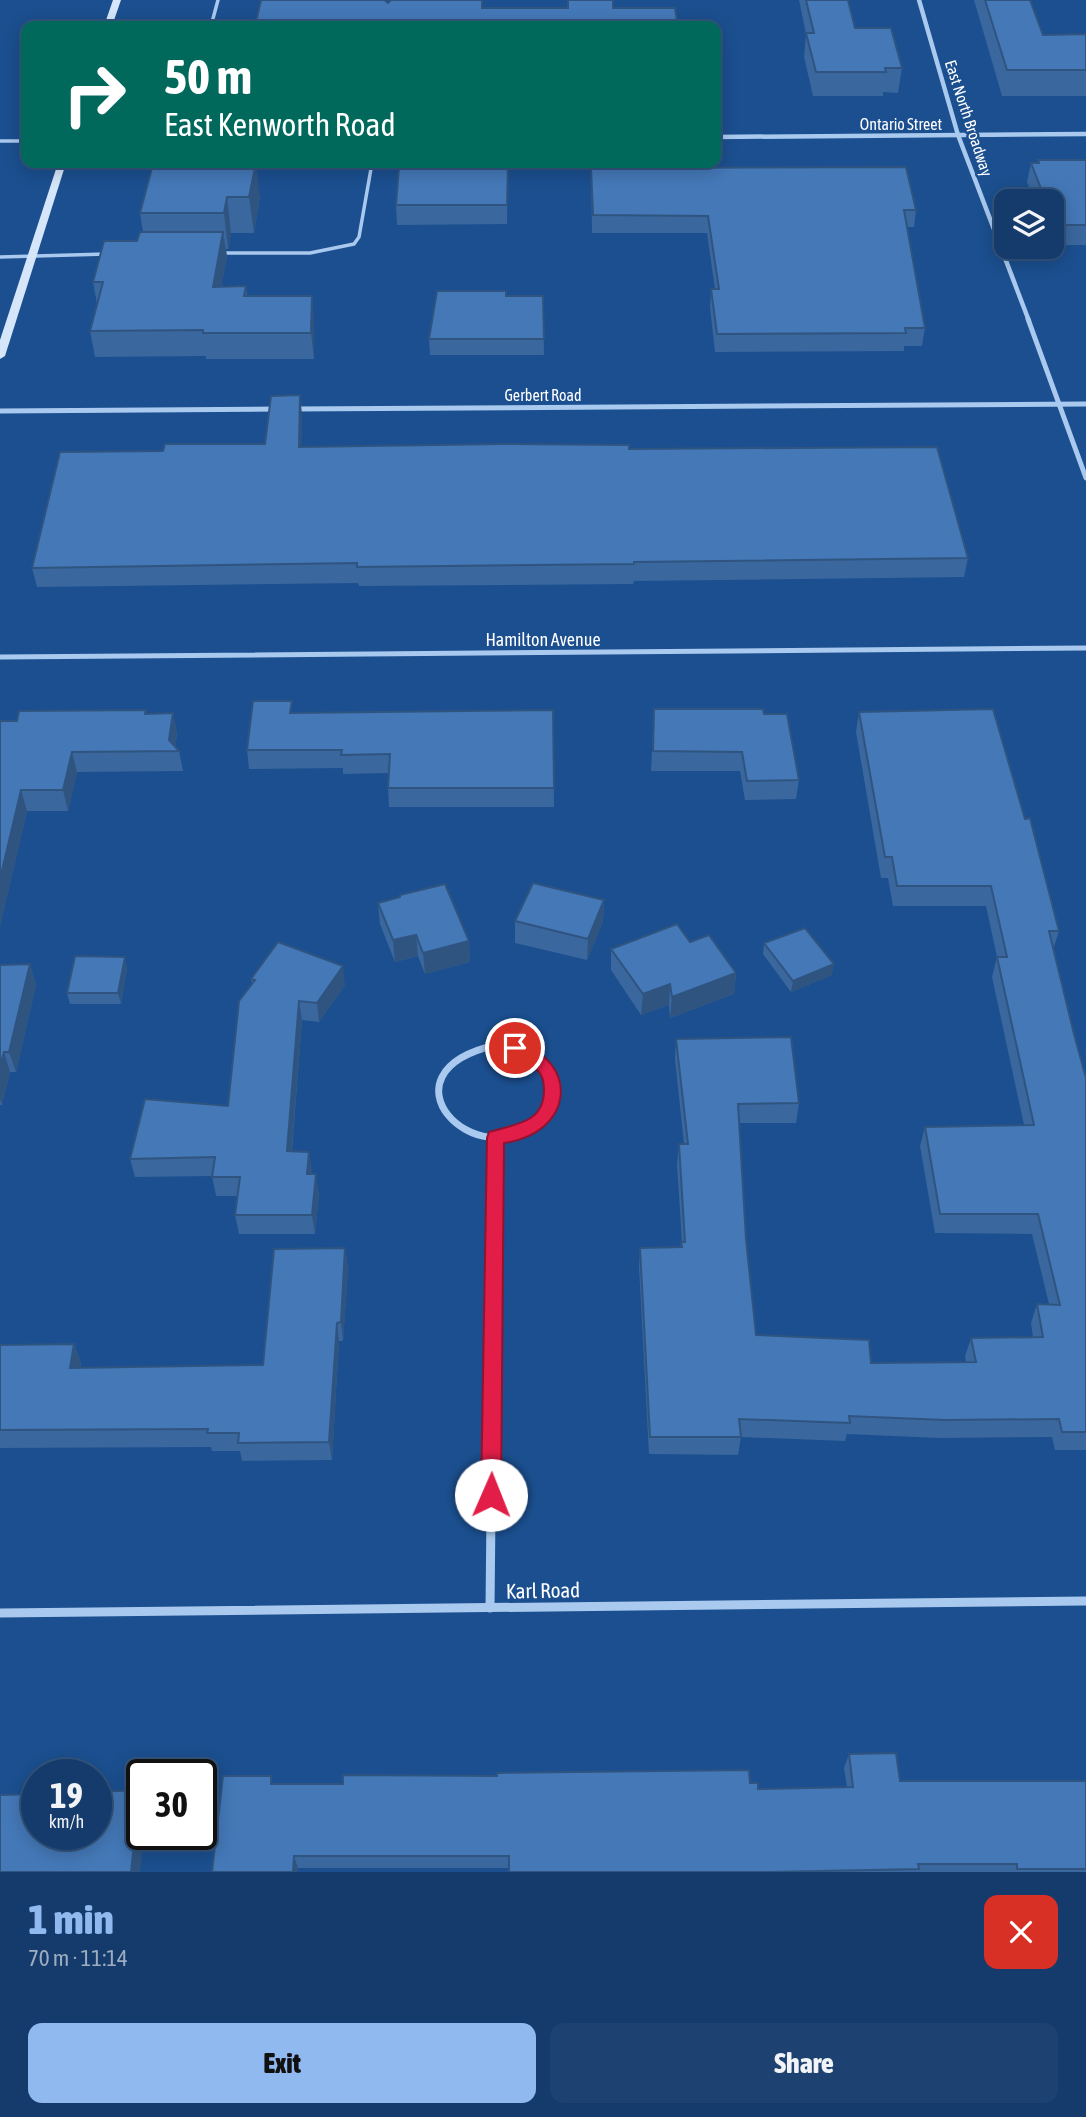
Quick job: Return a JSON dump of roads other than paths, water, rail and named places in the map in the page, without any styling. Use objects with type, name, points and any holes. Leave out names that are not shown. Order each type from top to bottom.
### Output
[{"type":"main road","points":[[110,21],[117,0]]},
{"type":"main road","points":[[0,356],[60,168]]},
{"type":"street","name":"East North Broadway","points":[[919,0],[958,135],[1061,404],[1086,478]]},
{"type":"street","name":"Ontario Street","points":[[721,137],[1086,134]]},
{"type":"street","name":"Gerbert Road","points":[[0,411],[1086,404]]},
{"type":"street","name":"Hamilton Avenue","points":[[0,657],[1086,648]]},
{"type":"street","points":[[496,1045],[515,1048],[532,1055],[546,1067],[553,1082],[553,1090],[547,1113],[533,1126],[516,1135],[495,1138],[475,1135],[458,1127],[445,1114],[439,1099],[439,1083],[447,1068],[459,1056],[476,1048],[496,1045]]},
{"type":"street","points":[[490,1608],[495,1138]]},
{"type":"street","name":"Karl Road","points":[[0,1613],[1086,1601]]},
{"type":"lane","points":[[212,21],[218,0]]},
{"type":"lane","points":[[0,141],[21,141]]},
{"type":"lane","points":[[216,253],[310,254],[354,244],[359,237],[371,168]]},
{"type":"lane","points":[[0,257],[120,254]]}]
